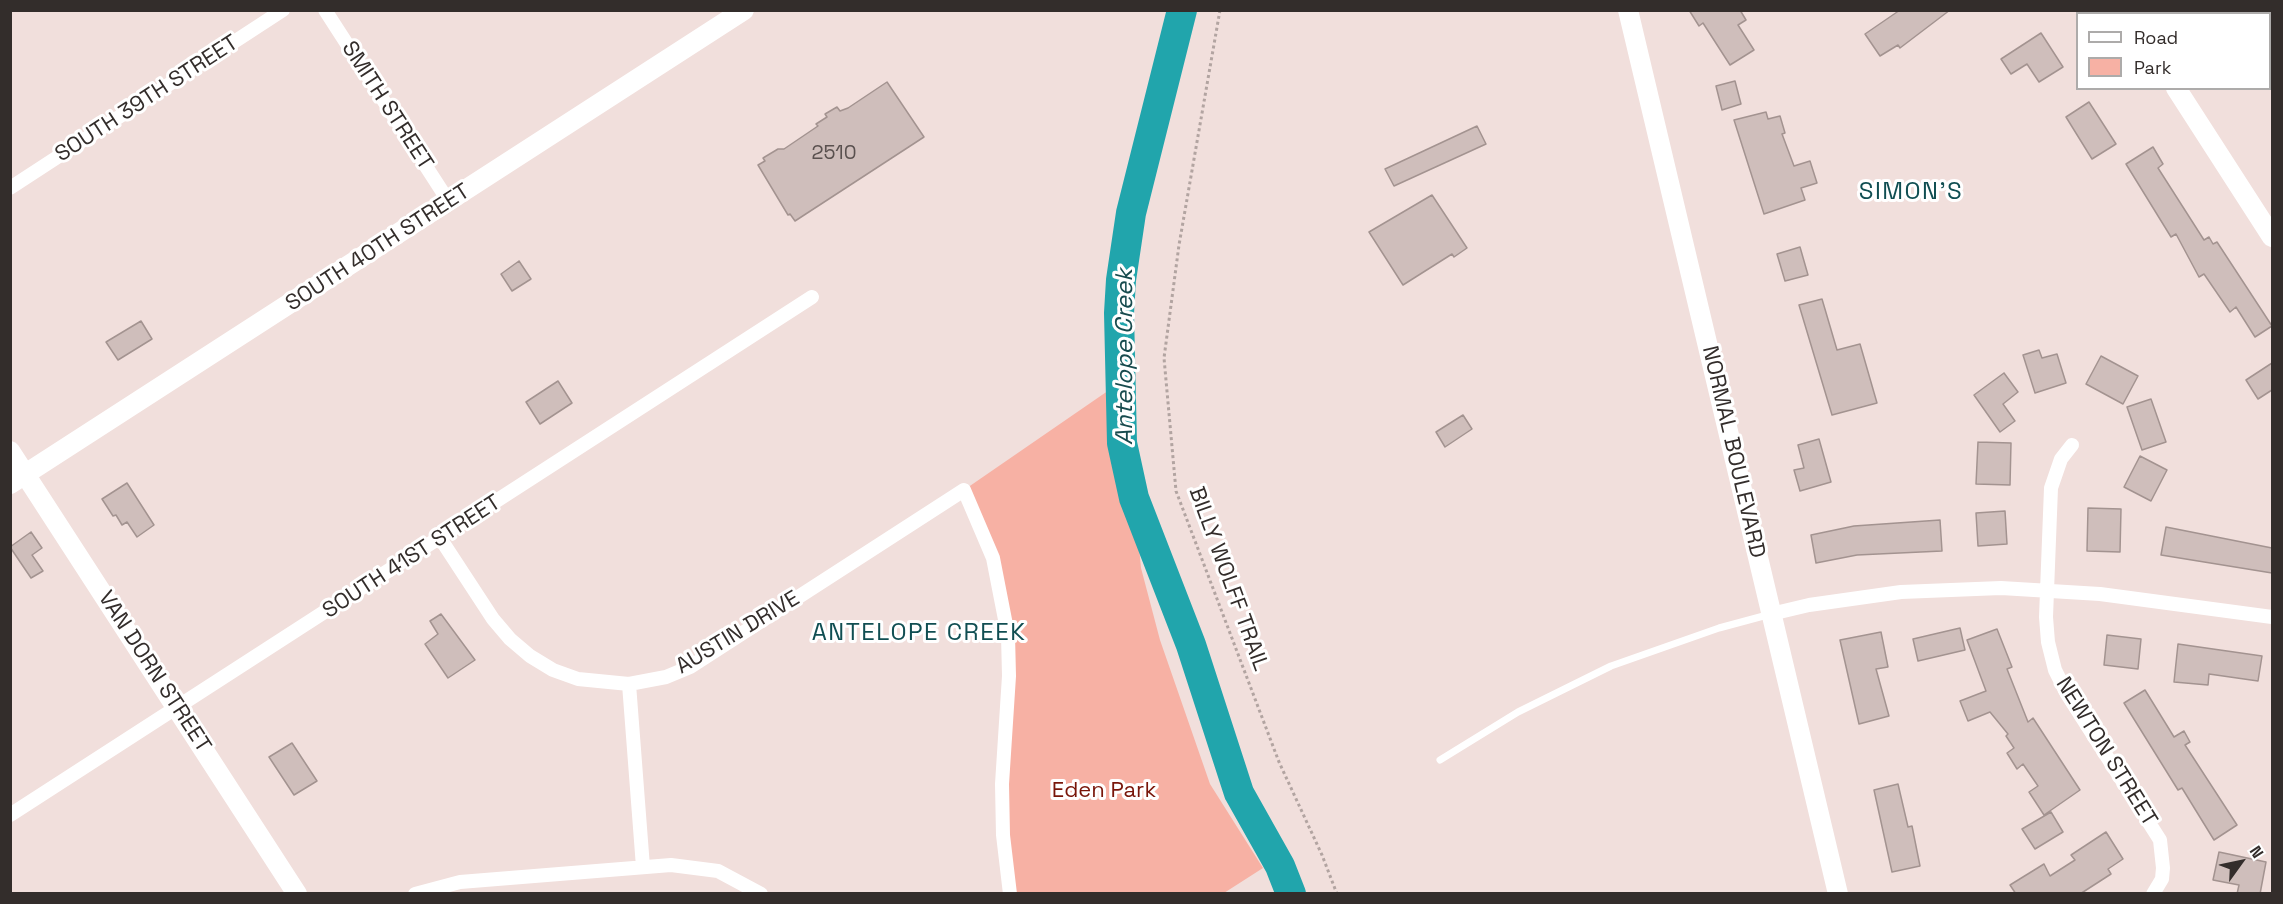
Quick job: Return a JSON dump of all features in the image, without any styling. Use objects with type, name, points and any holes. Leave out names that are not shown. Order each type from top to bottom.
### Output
[{"type":"main road","name":"SOUTH 40TH STREET","points":[[18,480],[744,10]]},
{"type":"main road","name":"NORMAL BOULEVARD","points":[[1628,10],[1838,894]]},
{"type":"main road","points":[[2177,90],[2270,228]]},
{"type":"main road","name":"VAN DORN STREET","points":[[10,451],[18,480],[177,708],[297,894]]},
{"type":"street","name":"SOUTH 39TH STREET","points":[[10,188],[283,10]]},
{"type":"street","name":"SMITH STREET","points":[[325,10],[449,202]]},
{"type":"street","name":"SOUTH 41ST STREET","points":[[10,815],[812,297]]},
{"type":"street","name":"NEWTON STREET","points":[[2072,445],[2061,459],[2051,484],[2047,630],[2055,670],[2090,731],[2156,832],[2164,856],[2162,879],[2153,894]]},
{"type":"street","name":"AUSTIN DRIVE","points":[[440,538],[493,619],[510,639],[530,656],[553,670],[578,679],[629,684],[666,677],[690,667],[964,490],[993,558],[1008,635],[1009,676],[1002,784],[1003,835],[1011,894]]},
{"type":"street","points":[[1771,614],[1811,605],[1901,592],[1965,589],[2047,590],[2272,617]]},
{"type":"street","points":[[629,684],[643,867]]},
{"type":"street","points":[[415,894],[460,882],[643,867],[692,866],[718,871],[761,894]]},
{"type":"lane","points":[[1440,760],[1518,712],[1611,666],[1719,628],[1771,614]]},
{"type":"path","name":"BILLY WOLFF TRAIL","points":[[1220,10],[1179,245],[1164,358],[1176,491],[1279,762],[1322,855],[1337,894]]},
{"type":"green space","name":"Eden Park","points":[[1131,375],[1131,463],[1141,568],[1160,640],[1210,784],[1263,868],[1224,893],[1010,893],[1008,882],[1009,676],[1002,594],[964,490]]},
{"type":"building","points":[[1689,10],[1740,10],[1746,20],[1738,25],[1754,50],[1730,65],[1703,23],[1699,26]]},
{"type":"building","points":[[1900,10],[1950,10],[1900,48],[1898,45],[1880,56],[1865,34]]},
{"type":"building","points":[[2041,33],[2063,67],[2039,82],[2027,64],[2011,74],[2001,59]]},
{"type":"building","points":[[1735,81],[1741,104],[1722,110],[1716,86]]},
{"type":"building","points":[[887,82],[924,137],[795,221],[790,214],[788,215],[758,165],[765,161],[763,158],[778,149],[784,149],[818,126],[816,124],[827,117],[825,114],[837,107],[840,111],[848,108]]},
{"type":"building","points":[[2089,102],[2116,144],[2092,159],[2066,117]]},
{"type":"building","points":[[1766,112],[1768,119],[1780,116],[1785,133],[1782,134],[1794,166],[1810,161],[1817,183],[1801,188],[1805,200],[1764,214],[1734,120]]},
{"type":"building","points":[[1477,126],[1486,144],[1394,186],[1385,169]]},
{"type":"building","points":[[2153,147],[2163,164],[2158,168],[2204,240],[2209,237],[2213,244],[2217,242],[2272,326],[2255,337],[2236,307],[2230,312],[2204,274],[2199,277],[2176,234],[2171,237],[2126,164]]},
{"type":"building","points":[[1432,195],[1467,248],[1454,257],[1452,254],[1403,285],[1369,232]]},
{"type":"building","points":[[1800,247],[1808,275],[1785,281],[1777,254]]},
{"type":"building","points":[[519,261],[531,279],[512,291],[501,274]]},
{"type":"building","points":[[1822,299],[1837,350],[1860,344],[1877,403],[1832,415],[1799,305]]},
{"type":"building","points":[[141,321],[152,339],[118,360],[106,342]]},
{"type":"building","points":[[2039,350],[2042,358],[2057,354],[2066,383],[2035,393],[2023,355]]},
{"type":"building","points":[[2101,356],[2138,376],[2123,404],[2086,384]]},
{"type":"building","points":[[2272,363],[2272,390],[2258,399],[2246,380]]},
{"type":"building","points":[[2004,373],[2018,392],[2003,404],[2015,421],[2000,432],[1974,395]]},
{"type":"building","points":[[558,381],[572,403],[540,424],[526,402]]},
{"type":"building","points":[[2151,399],[2166,442],[2142,450],[2127,407]]},
{"type":"building","points":[[1463,415],[1472,429],[1445,447],[1436,432]]},
{"type":"building","points":[[1819,439],[1831,482],[1800,491],[1794,470],[1804,468],[1798,445]]},
{"type":"building","points":[[1978,442],[2011,443],[2010,485],[1976,484]]},
{"type":"building","points":[[2140,456],[2167,470],[2151,501],[2124,487]]},
{"type":"building","points":[[127,483],[154,525],[137,537],[127,522],[122,525],[116,515],[113,516],[102,499]]},
{"type":"building","points":[[2088,508],[2121,509],[2120,552],[2087,551]]},
{"type":"building","points":[[2005,511],[2007,544],[1978,546],[1976,513]]},
{"type":"building","points":[[1940,520],[1942,551],[1857,555],[1816,563],[1811,535],[1854,526]]},
{"type":"building","points":[[2166,527],[2272,548],[2272,573],[2161,555]]},
{"type":"building","points":[[31,532],[42,548],[32,555],[43,571],[31,578],[10,547]]},
{"type":"building","points":[[441,614],[475,660],[448,678],[425,644],[438,634],[430,621]]},
{"type":"building","points":[[1960,628],[1965,650],[1918,661],[1913,639]]},
{"type":"building","points":[[1997,629],[2012,667],[2007,669],[2028,722],[2033,718],[2080,790],[2044,815],[2029,792],[2038,786],[2023,764],[2017,769],[2007,753],[2014,748],[2006,736],[2008,734],[1990,712],[1968,721],[1960,701],[1986,691],[1967,640]]},
{"type":"building","points":[[1881,632],[1888,667],[1876,669],[1889,716],[1859,724],[1840,640]]},
{"type":"building","points":[[2107,635],[2141,639],[2138,669],[2104,665]]},
{"type":"building","points":[[2178,644],[2262,656],[2258,681],[2209,674],[2208,685],[2174,682]]},
{"type":"building","points":[[2145,690],[2174,737],[2184,731],[2190,742],[2185,745],[2237,825],[2214,840],[2182,788],[2178,790],[2124,703]]},
{"type":"building","points":[[292,743],[317,781],[294,795],[269,757]]},
{"type":"building","points":[[1898,784],[1908,827],[1912,826],[1920,866],[1892,872],[1874,790]]},
{"type":"building","points":[[2051,812],[2063,832],[2035,849],[2022,829]]},
{"type":"building","points":[[2106,832],[2123,859],[2108,869],[2111,874],[2080,894],[2016,894],[2010,885],[2044,864],[2050,876],[2075,860],[2071,855]]},
{"type":"building","points":[[2219,852],[2266,862],[2260,894],[2237,894],[2239,885],[2213,880]]},
{"type":"waterway","name":"Antelope Creek","points":[[1182,10],[1131,213],[1121,280],[1119,313],[1122,443],[1134,498],[1191,645],[1239,793],[1280,866],[1291,894]]},
{"type":"district","name":"SIMON'S","points":[[1911,192]]},
{"type":"district","name":"ANTELOPE CREEK","points":[[919,633]]}]
